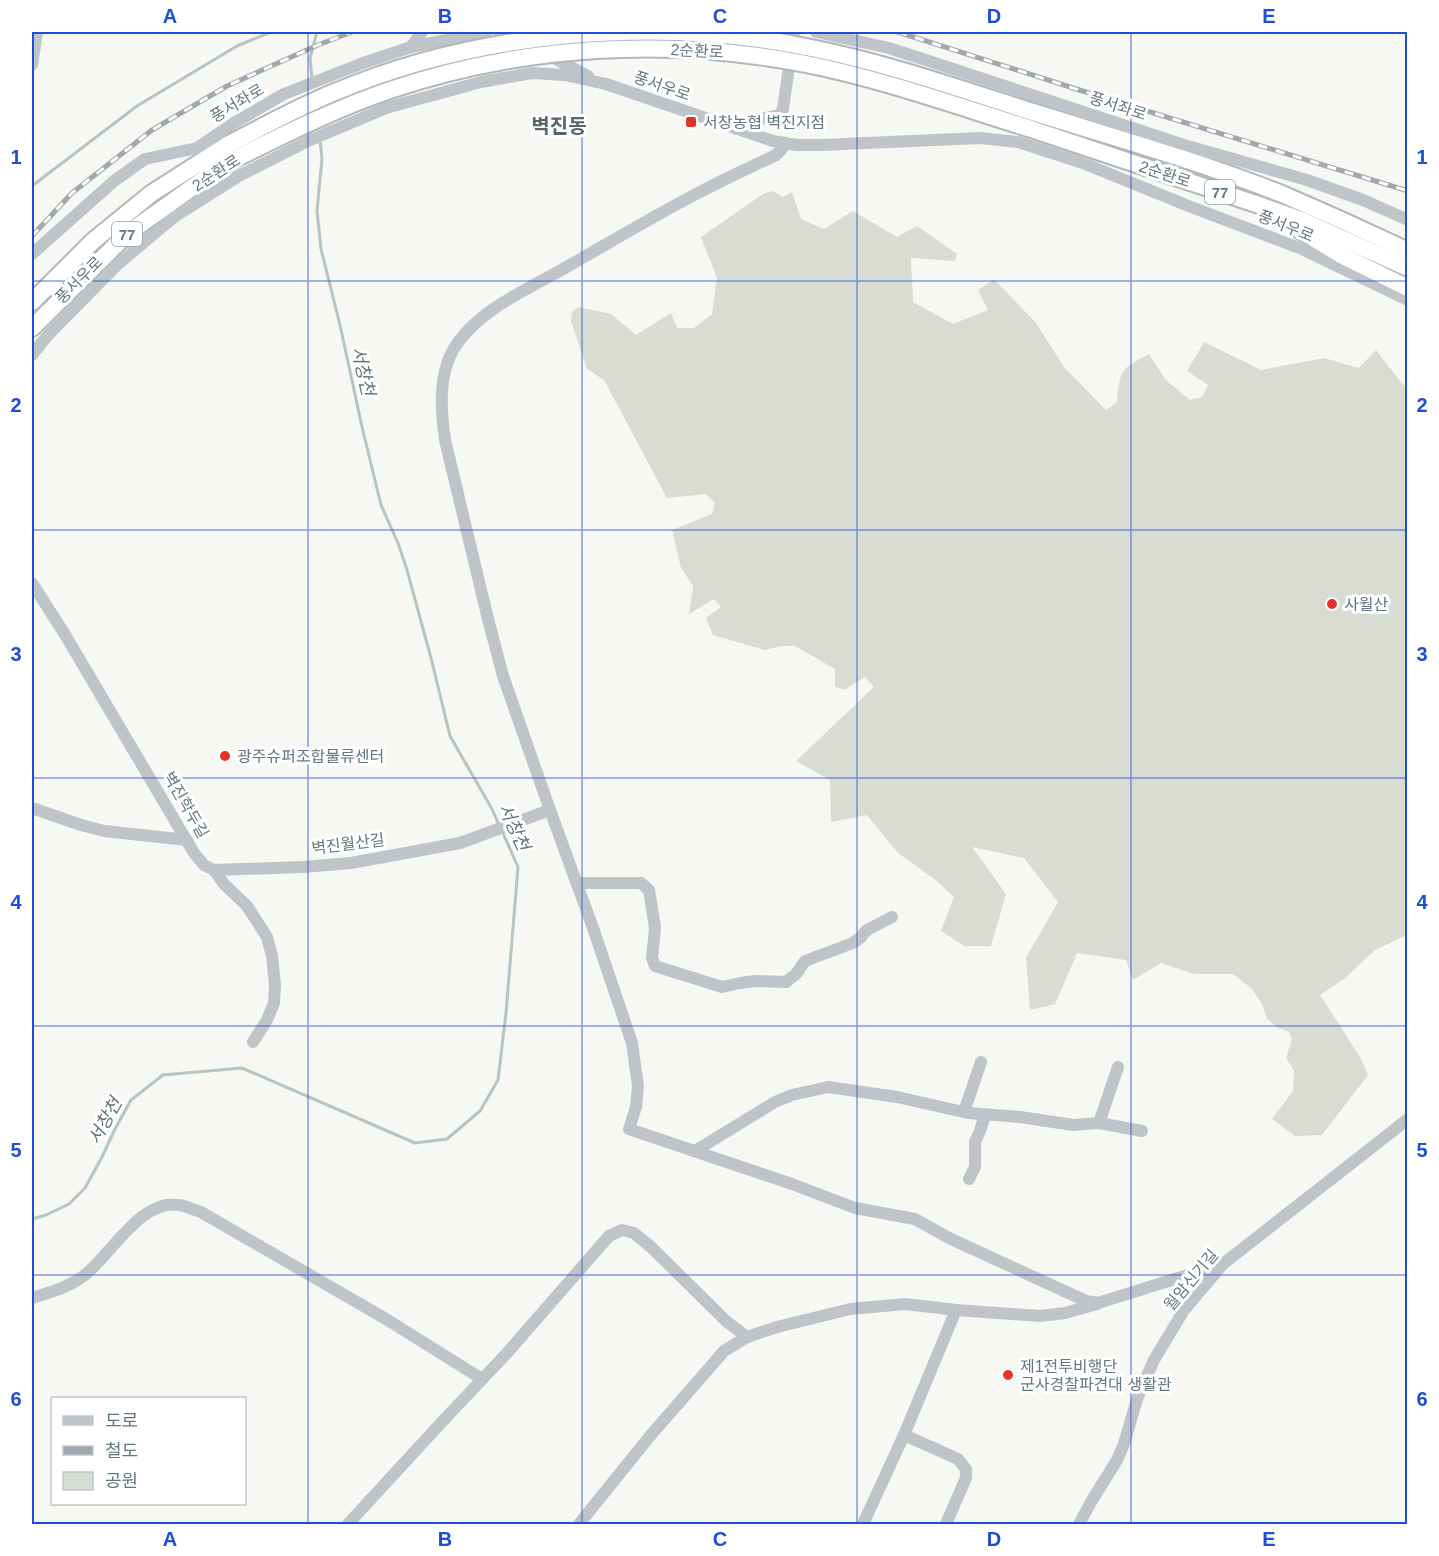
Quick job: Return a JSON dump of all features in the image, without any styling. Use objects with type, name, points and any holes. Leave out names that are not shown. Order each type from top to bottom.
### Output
[{"type":"highway","name":"2순환로","points":[[32,328],[127,234],[207,177],[233,151],[283,116],[336,92],[427,61],[526,40],[604,33],[688,33],[758,39],[810,47],[894,68],[1205,167],[1280,194],[1407,250]]},
{"type":"highway","name":"2순환로","points":[[32,302],[93,242],[152,193],[233,151],[388,90],[427,78],[524,58],[568,52],[642,48],[730,53],[805,64],[888,84],[1259,205],[1310,224],[1407,268]]},
{"type":"highway","points":[[1259,205],[1341,255],[1407,288]]},
{"type":"street","points":[[32,65],[37,32]]},
{"type":"street","points":[[411,47],[422,32]]},
{"type":"street","name":"풍서좌로","points":[[32,254],[114,181],[145,159],[197,148],[284,94],[363,63],[411,47],[487,32]]},
{"type":"street","points":[[499,32],[606,84]]},
{"type":"street","points":[[736,129],[748,122],[779,115],[783,109],[794,32]]},
{"type":"street","name":"풍서좌로","points":[[816,32],[889,48],[1184,145],[1307,180],[1363,200],[1407,220]]},
{"type":"street","points":[[422,98],[442,87],[448,67],[447,50],[430,43]]},
{"type":"street","points":[[505,78],[523,69],[528,63],[530,54],[528,46]]},
{"type":"street","name":"풍서우로","points":[[32,355],[48,335],[117,266],[174,217],[239,176],[308,141],[386,108],[482,82],[532,73],[564,75],[606,84],[772,141],[797,145],[981,138],[1018,142],[1083,163],[1302,249],[1407,300]]},
{"type":"street","points":[[785,143],[776,155],[702,191],[510,298],[471,328],[453,351],[441,399],[445,440],[495,649],[515,712],[632,1043],[638,1086],[636,1107],[629,1129],[792,1184],[855,1208],[915,1219],[949,1238],[1086,1301],[1098,1303]]},
{"type":"street","name":"벽진학두길","points":[[32,583],[187,840],[204,865],[214,870],[224,884],[247,906],[267,937],[272,956],[274,1003],[267,1020],[253,1042]]},
{"type":"street","points":[[32,808],[104,831],[187,840]]},
{"type":"street","name":"벽진월산길","points":[[214,870],[351,863],[460,843],[550,810]]},
{"type":"street","points":[[577,883],[641,883],[649,890],[655,928],[652,958],[655,966],[722,987],[755,981],[786,982],[796,974],[805,961],[853,943],[867,930],[892,917]]},
{"type":"street","points":[[964,1112],[981,1062]]},
{"type":"street","points":[[1099,1123],[1118,1067]]},
{"type":"street","points":[[695,1151],[775,1102],[792,1095],[828,1087],[897,1097],[985,1115],[1020,1117],[1073,1125],[1099,1123],[1142,1131]]},
{"type":"street","points":[[969,1179],[975,1167],[975,1142],[985,1115]]},
{"type":"street","name":"월암신기길","points":[[1079,1524],[1117,1460],[1137,1400],[1154,1360],[1184,1310],[1223,1264],[1407,1119]]},
{"type":"street","points":[[32,1298],[61,1290],[86,1274],[145,1213],[162,1205],[178,1204],[201,1212],[386,1319],[482,1379]]},
{"type":"street","points":[[348,1524],[507,1353],[609,1236],[622,1230],[634,1233],[726,1321],[747,1337]]},
{"type":"street","points":[[579,1524],[650,1436],[724,1351],[747,1337],[850,1309],[905,1304],[1040,1316],[1065,1313],[1223,1264]]},
{"type":"street","points":[[863,1524],[904,1436],[956,1310]]},
{"type":"street","points":[[904,1436],[957,1459],[966,1469],[966,1478],[946,1524]]},
{"type":"green space","points":[[772,191],[783,197],[792,192],[801,219],[824,229],[853,211],[897,237],[917,226],[957,254],[955,261],[911,258],[913,302],[953,324],[988,310],[978,290],[994,279],[1036,323],[1064,367],[1106,410],[1117,402],[1121,376],[1127,367],[1149,354],[1165,379],[1190,400],[1202,397],[1208,385],[1187,371],[1204,342],[1261,370],[1324,358],[1359,368],[1376,350],[1407,388],[1407,935],[1375,950],[1344,979],[1320,995],[1360,1057],[1368,1075],[1322,1135],[1295,1136],[1272,1119],[1293,1091],[1294,1070],[1286,1058],[1292,1039],[1289,1032],[1278,1028],[1267,1019],[1262,1004],[1251,988],[1233,974],[1194,974],[1161,963],[1133,980],[1126,960],[1077,953],[1055,1004],[1030,1010],[1026,958],[1058,902],[1024,858],[972,847],[1006,894],[991,946],[964,946],[941,931],[954,897],[937,881],[898,853],[867,815],[831,822],[830,780],[796,761],[874,687],[865,677],[844,690],[835,686],[835,669],[795,646],[781,646],[765,650],[713,635],[706,618],[721,607],[714,599],[689,614],[693,586],[681,568],[672,530],[712,514],[715,503],[706,494],[667,498],[604,380],[587,369],[571,321],[572,312],[579,307],[611,314],[636,335],[671,313],[677,328],[694,328],[712,314],[717,278],[701,237],[763,194]]},
{"type":"waterway","points":[[32,186],[137,106],[237,46],[271,32]]},
{"type":"waterway","name":"서창천","points":[[312,79],[310,58],[317,32]]},
{"type":"waterway","name":"서창천","points":[[320,140],[322,159],[317,211],[321,249],[381,505],[407,570],[450,736],[499,825]]},
{"type":"waterway","name":"서창천","points":[[32,1219],[69,1204],[85,1188],[131,1100],[163,1075],[242,1068],[415,1143],[447,1139],[480,1111],[498,1080],[518,867],[502,831]]},
{"type":"railway","points":[[32,236],[72,193],[152,130],[227,86],[352,32]]},
{"type":"railway","points":[[898,32],[1408,191]]},
{"type":"place","name":"서창농협 벽진지점","points":[[691,122]]},
{"type":"place","name":"사월산","points":[[1332,604]]},
{"type":"place","name":"광주슈퍼조합물류센터","points":[[225,756]]},
{"type":"place","name":"제1전투비행단 군사경찰파견대 생활관","points":[[1008,1375]]},
{"type":"district","name":"벽진동","points":[[559,126]]}]
